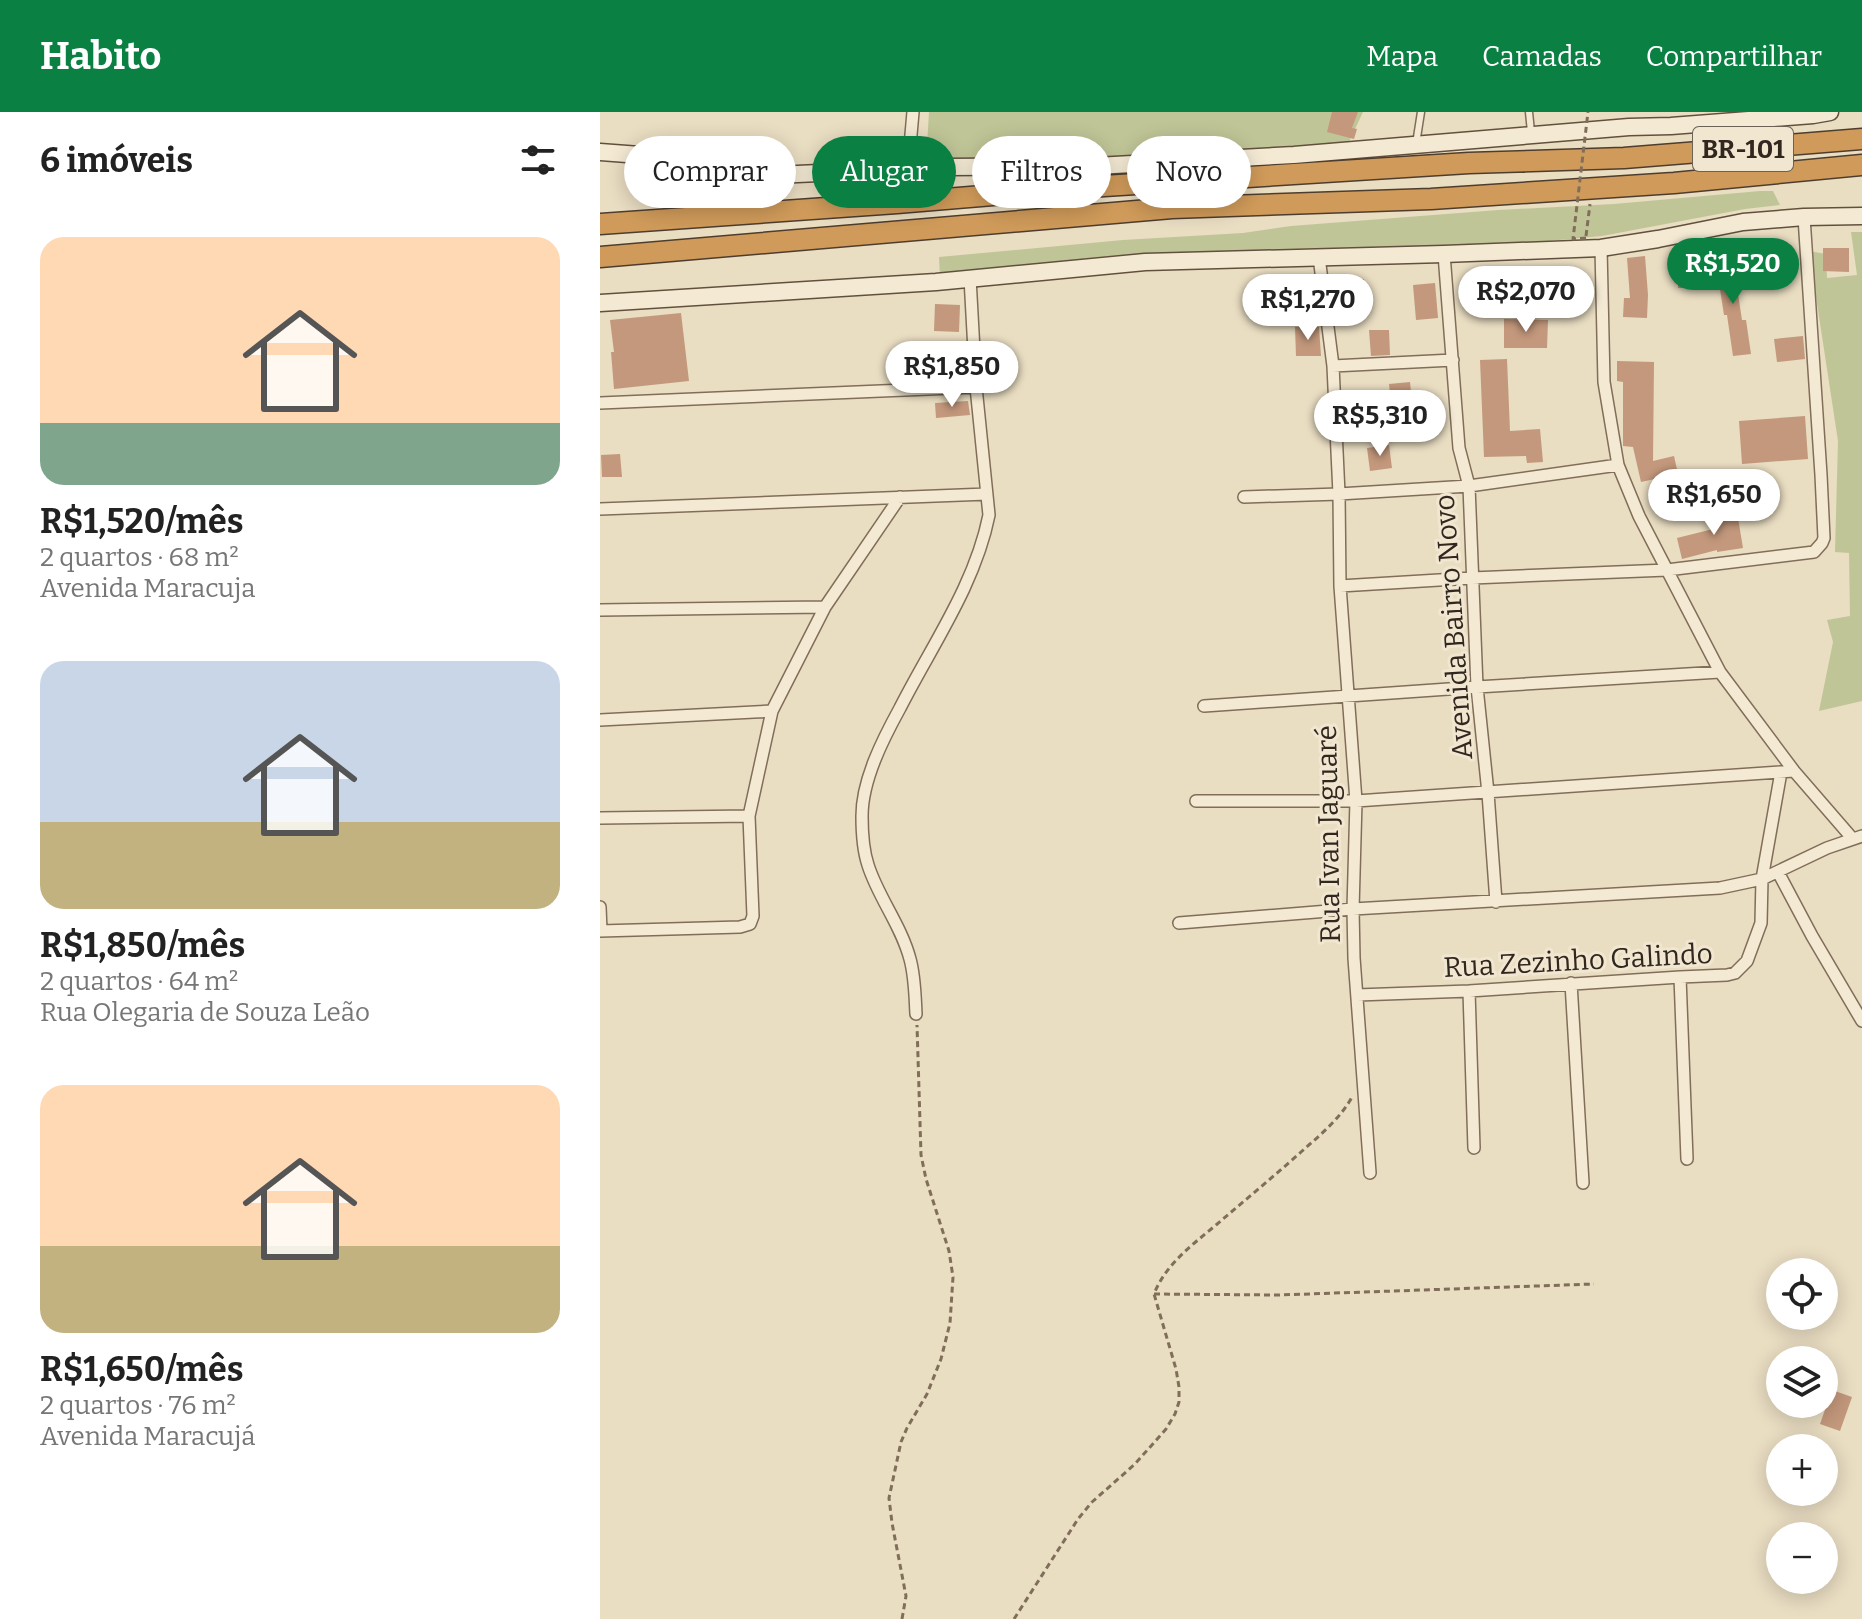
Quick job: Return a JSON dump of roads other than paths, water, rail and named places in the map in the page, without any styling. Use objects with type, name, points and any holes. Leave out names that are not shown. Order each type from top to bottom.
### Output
[{"type":"highway","name":"BR-101","points":[[600,224],[1104,186],[1469,163],[1624,158],[1862,139]]},
{"type":"highway","name":"BR-101","points":[[600,257],[1172,208],[1431,199],[1674,183],[1862,165]]},
{"type":"street","points":[[911,136],[913,112]]},
{"type":"street","points":[[956,167],[1096,166],[1294,155],[1531,135],[1631,120],[1671,126],[1830,112]]},
{"type":"street","points":[[600,152],[640,155],[755,175],[812,173]]},
{"type":"street","points":[[600,303],[861,287],[1145,262],[1601,248],[1743,222],[1862,216]]},
{"type":"street","points":[[1340,586],[1667,570],[1814,552],[1824,538],[1804,217]]},
{"type":"street","points":[[1179,923],[1353,909],[1720,888],[1762,879],[1857,837],[1794,771],[1720,672],[1639,516],[1618,465],[1604,382],[1601,248]]},
{"type":"street","name":"Avenida Bairro Novo","points":[[1444,254],[1459,448],[1469,486],[1477,687],[1496,902]]},
{"type":"street","name":"Rua Ivan Jaguaré","points":[[1319,257],[1333,366],[1340,586],[1356,801],[1353,909],[1370,1173]]},
{"type":"street","points":[[916,1014],[910,959],[867,864],[861,813],[882,741],[961,595],[981,549],[989,515],[976,387],[970,278]]},
{"type":"street","points":[[1333,366],[1453,360]]},
{"type":"street","points":[[600,403],[976,387]]},
{"type":"street","points":[[1244,497],[1469,486],[1618,465]]},
{"type":"street","points":[[600,509],[987,494]]},
{"type":"street","points":[[600,907],[600,931],[740,927],[750,924],[753,916],[749,816],[772,711],[825,607],[900,497]]},
{"type":"street","points":[[600,610],[825,607]]},
{"type":"street","points":[[1204,706],[1720,672]]},
{"type":"street","points":[[600,720],[772,711]]},
{"type":"street","points":[[1196,801],[1356,801],[1794,771]]},
{"type":"street","name":"Rua Zezinho Galindo","points":[[1357,995],[1469,991],[1735,973],[1747,961],[1761,923],[1762,879],[1781,772]]},
{"type":"street","points":[[600,818],[749,816]]},
{"type":"street","points":[[1778,872],[1862,1021]]},
{"type":"street","points":[[1680,977],[1687,1159]]},
{"type":"street","points":[[1571,983],[1583,1183]]},
{"type":"street","points":[[1469,991],[1474,1148]]},
{"type":"lane","points":[[1416,145],[1421,112]]},
{"type":"lane","points":[[1529,112],[1531,135]]}]
